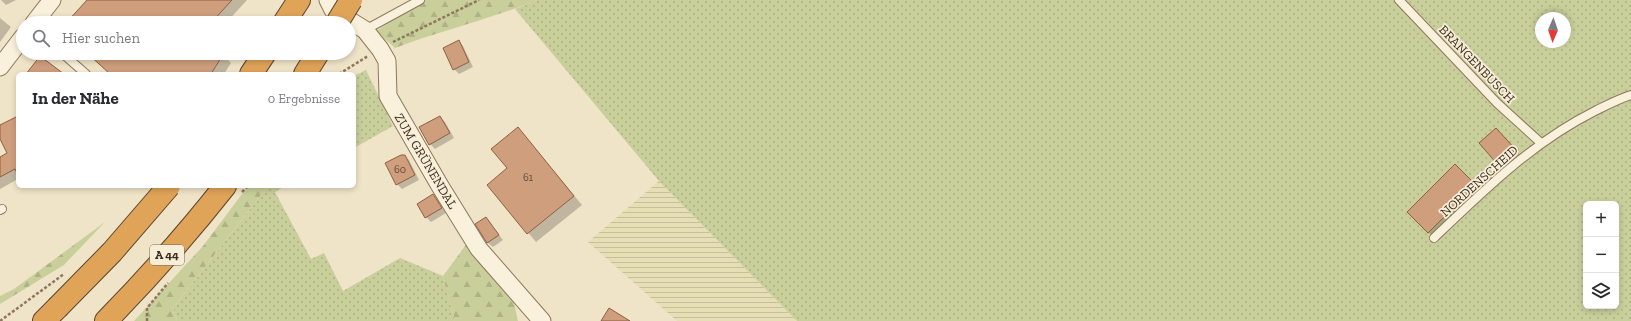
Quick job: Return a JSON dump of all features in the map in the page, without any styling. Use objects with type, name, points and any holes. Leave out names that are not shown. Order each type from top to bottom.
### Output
[{"type":"highway","points":[[289,16],[299,0]]},
{"type":"highway","points":[[341,16],[351,0]]},
{"type":"highway","points":[[252,72],[260,60]]},
{"type":"highway","points":[[306,72],[314,60]]},
{"type":"highway","points":[[50,314],[112,252],[167,188]]},
{"type":"highway","name":"A 44","points":[[106,321],[199,219],[223,188]]},
{"type":"street","points":[[39,16],[52,0]]},
{"type":"street","name":"ZUM GRÜNENDAL","points":[[328,0],[333,10],[343,16]]},
{"type":"street","name":"ZUM GRÜNENDAL","points":[[356,24],[366,30],[387,61],[388,96],[440,186],[479,249],[542,321]]},
{"type":"street","points":[[0,68],[16,47]]},
{"type":"lane","points":[[366,30],[420,0]]},
{"type":"lane","name":"BRANGENBUSCH","points":[[1399,0],[1497,103],[1541,143]]},
{"type":"lane","points":[[70,60],[84,72]]},
{"type":"lane","name":"NORDENSCHEID","points":[[1434,238],[1490,184],[1541,143],[1582,117],[1619,99],[1631,95]]},
{"type":"path","points":[[393,42],[479,0]]},
{"type":"shaded area","points":[[659,181],[797,321],[677,321],[588,242]]},
{"type":"green space","points":[[423,0],[537,0],[395,48],[376,31]]},
{"type":"green space","points":[[537,0],[1631,0],[1631,321],[797,321],[659,181],[515,9]]},
{"type":"green space","points":[[366,70],[393,126],[356,147],[356,75]]},
{"type":"green space","points":[[246,188],[266,188],[173,308],[177,321],[134,321],[203,246]]},
{"type":"green space","points":[[266,188],[282,188],[275,192],[311,259],[324,253],[343,291],[400,258],[443,276],[455,321],[177,321],[173,308]]},
{"type":"green space","points":[[105,222],[64,265],[0,304],[0,296],[14,289]]},
{"type":"green space","points":[[468,242],[513,298],[518,321],[455,321],[443,276]]},
{"type":"building","points":[[87,0],[232,0],[217,16],[72,16]]},
{"type":"building","points":[[459,40],[469,62],[453,70],[443,48]]},
{"type":"building","points":[[37,60],[45,60],[61,72],[28,72]]},
{"type":"building","points":[[95,60],[220,60],[212,72],[108,72]]},
{"type":"building","points":[[440,116],[450,133],[429,145],[419,127]]},
{"type":"building","points":[[16,117],[16,171],[15,169],[0,177],[0,157],[7,153],[0,139],[0,125]]},
{"type":"building","points":[[518,127],[574,196],[527,234],[487,185],[507,168],[491,149]]},
{"type":"building","points":[[1496,128],[1516,150],[1498,165],[1479,143]]},
{"type":"building","points":[[401,155],[405,155],[415,175],[396,185],[385,163]]},
{"type":"building","points":[[1455,164],[1476,185],[1428,233],[1407,212]]},
{"type":"building","points":[[433,194],[442,208],[425,218],[417,204]]},
{"type":"building","points":[[486,217],[499,235],[487,243],[475,224]]},
{"type":"building","points":[[609,308],[630,321],[601,321]]}]
